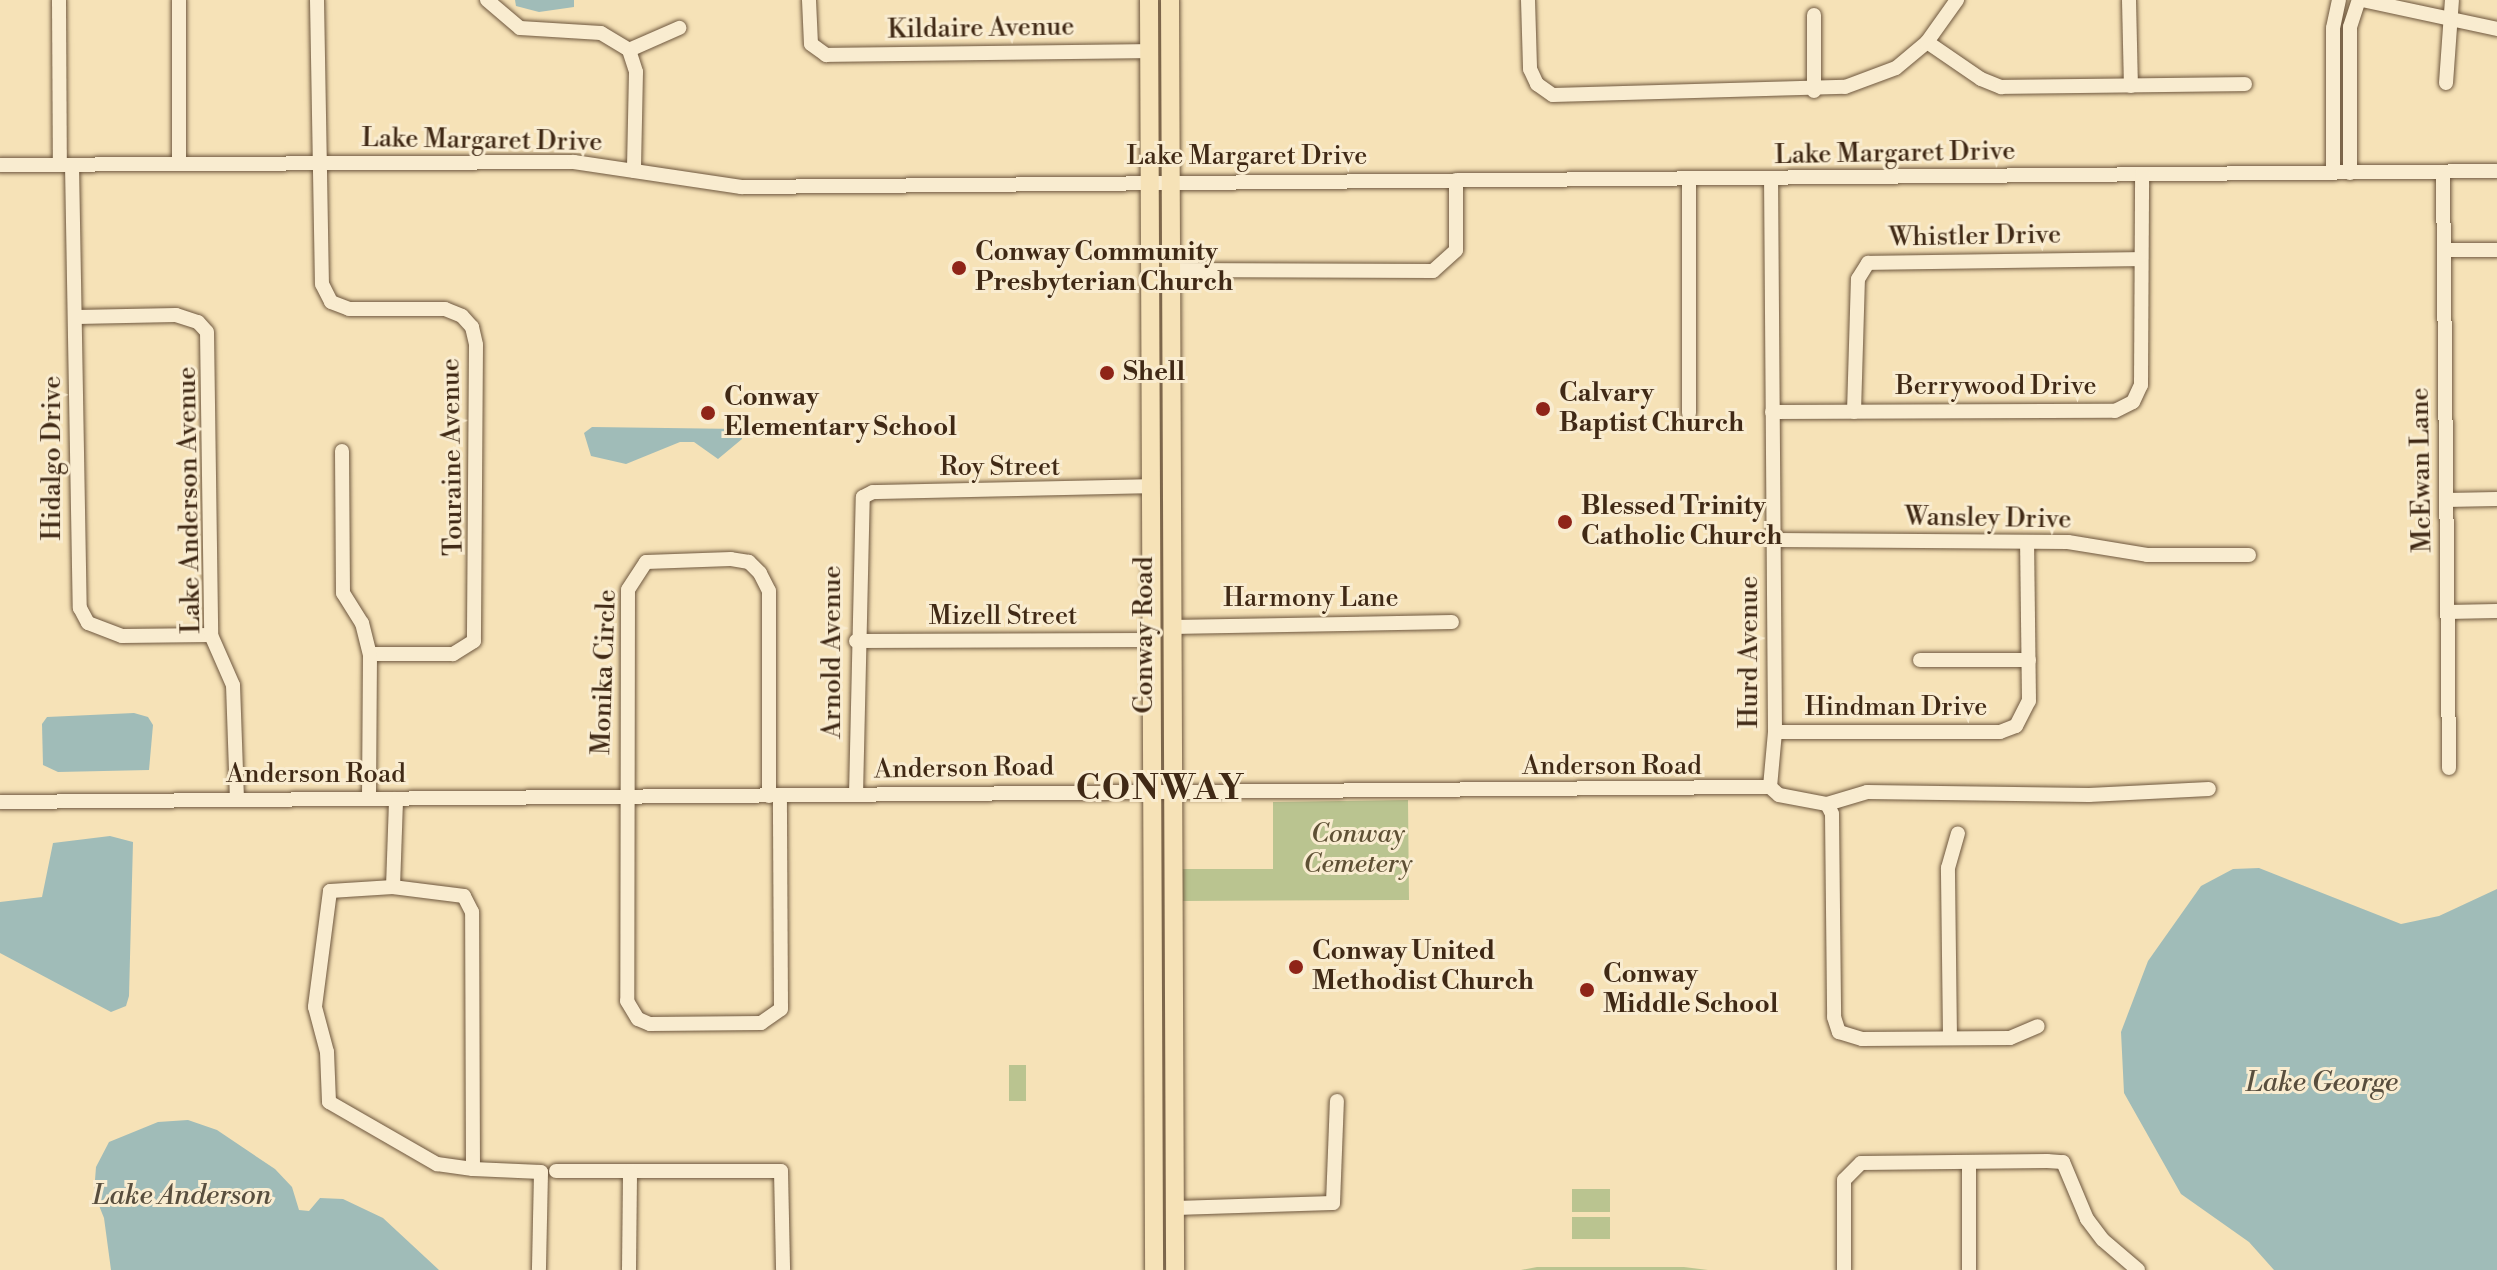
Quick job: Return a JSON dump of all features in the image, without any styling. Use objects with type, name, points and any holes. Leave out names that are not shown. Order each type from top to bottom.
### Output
[{"type":"main road","name":"Conway Road","points":[[1149,0],[1154,1270]]},
{"type":"main road","name":"Conway Road","points":[[1170,0],[1170,790],[1175,1270]]},
{"type":"main road","points":[[1151,580],[1171,627]]},
{"type":"main road","points":[[1154,1141],[1164,1193],[1175,1208]]},
{"type":"street","name":"Hidalgo Drive","points":[[59,0],[77,317],[80,608],[88,623],[122,636],[211,635]]},
{"type":"street","points":[[179,0],[179,164]]},
{"type":"street","name":"Touraine Avenue","points":[[317,0],[322,284],[331,302],[349,309],[445,309],[472,327],[476,345],[474,641],[453,654],[370,654]]},
{"type":"street","points":[[487,0],[520,28],[601,33],[629,50],[636,72],[634,171]]},
{"type":"street","name":"Kildaire Avenue","points":[[809,0],[814,49],[826,55],[1149,51]]},
{"type":"street","points":[[1528,0],[1530,69],[1537,84],[1553,95],[1814,91],[1871,79],[1896,68],[1927,42],[1957,0]]},
{"type":"street","points":[[2129,0],[2131,86]]},
{"type":"street","points":[[2333,173],[2333,28],[2339,0]]},
{"type":"street","points":[[2350,173],[2350,27],[2360,0],[2448,22],[2497,29]]},
{"type":"street","points":[[2446,83],[2448,22],[2452,0]]},
{"type":"street","points":[[1814,15],[1814,91]]},
{"type":"street","points":[[629,50],[679,28]]},
{"type":"street","points":[[1927,42],[1981,79],[2001,87],[2245,84]]},
{"type":"street","name":"Lake Margaret Drive","points":[[0,165],[560,162],[741,187],[2497,171]]},
{"type":"street","name":"McEwan Lane","points":[[2443,172],[2449,768]]},
{"type":"street","name":"Berrywood Drive","points":[[1772,412],[2115,411],[2133,402],[2141,385],[2139,259],[2142,174]]},
{"type":"street","points":[[1689,179],[1689,413]]},
{"type":"street","name":"Hurd Avenue","points":[[1770,787],[1775,732],[1771,179]]},
{"type":"street","points":[[1171,270],[1433,271],[1456,250],[1456,180]]},
{"type":"street","points":[[2444,250],[2497,250]]},
{"type":"street","name":"Whistler Drive","points":[[1854,412],[1858,279],[1868,263],[2139,259]]},
{"type":"street","name":"Lake Anderson Avenue","points":[[77,317],[176,315],[198,322],[207,332],[211,635],[233,685],[237,800]]},
{"type":"street","points":[[342,451],[343,593],[362,623],[370,654],[369,799]]},
{"type":"street","name":"Roy Street","points":[[859,509],[863,497],[873,492],[1151,486]]},
{"type":"street","points":[[2446,500],[2497,499]]},
{"type":"street","name":"Arnold Avenue","points":[[856,795],[859,509]]},
{"type":"street","name":"Wansley Drive","points":[[1774,540],[2027,542],[2147,555],[2249,555]]},
{"type":"street","points":[[1920,660],[2029,660],[2027,542]]},
{"type":"street","name":"Monika Circle","points":[[628,797],[628,590],[646,562],[661,558],[749,562],[769,591],[774,796]]},
{"type":"street","points":[[2447,612],[2497,611]]},
{"type":"street","name":"Harmony Lane","points":[[1171,627],[1452,622]]},
{"type":"street","name":"Mizell Street","points":[[856,641],[1151,640]]},
{"type":"street","name":"Hindman Drive","points":[[1775,732],[2000,732],[2016,726],[2029,701],[2029,660]]},
{"type":"street","name":"Anderson Road","points":[[0,802],[1770,787],[1779,795],[1827,804],[1867,792],[2089,795],[2209,789]]},
{"type":"street","points":[[628,797],[627,1001],[638,1019],[650,1024],[761,1023],[781,1009],[785,995],[774,796]]},
{"type":"street","points":[[393,887],[396,799]]},
{"type":"street","points":[[1827,804],[1832,814],[1834,1017],[1839,1032],[1862,1039],[2010,1038],[2038,1026]]},
{"type":"street","points":[[1950,1038],[1948,868],[1958,833]]},
{"type":"street","points":[[473,1169],[472,912],[464,896],[447,891],[393,887],[330,891],[325,904],[327,940],[315,1007],[327,1052],[329,1102],[437,1164],[473,1169],[549,1171],[781,1171],[783,1270]]},
{"type":"street","points":[[1152,1012],[1172,1019]]},
{"type":"street","points":[[1175,1208],[1333,1203],[1337,1101]]},
{"type":"street","points":[[1969,1162],[1969,1270]]},
{"type":"street","points":[[1844,1270],[1844,1180],[1851,1169],[1861,1163],[1969,1162],[2063,1162],[2087,1219],[2136,1269]]},
{"type":"street","points":[[539,1270],[549,1171]]},
{"type":"street","points":[[629,1270],[630,1171]]},
{"type":"green space","name":"Conway Cemetery","points":[[1408,800],[1409,900],[1183,901],[1182,869],[1273,869],[1273,802]]},
{"type":"green space","points":[[1009,1065],[1026,1065],[1026,1101],[1009,1101]]},
{"type":"green space","points":[[1572,1189],[1610,1189],[1610,1212],[1572,1212]]},
{"type":"green space","points":[[1572,1217],[1610,1217],[1610,1239],[1572,1239]]},
{"type":"green space","points":[[1537,1267],[1684,1267],[1708,1270],[1521,1270]]},
{"type":"water","points":[[515,0],[574,0],[574,7],[539,12],[516,6]]},
{"type":"water","points":[[592,427],[741,429],[742,439],[718,459],[694,442],[680,442],[626,464],[591,456],[584,433]]},
{"type":"water","points":[[134,713],[148,717],[153,725],[149,770],[58,772],[43,765],[42,724],[47,717]]},
{"type":"water","points":[[110,836],[133,842],[129,996],[126,1006],[111,1012],[0,953],[0,902],[42,897],[53,843]]},
{"type":"water","name":"Lake George","points":[[2259,868],[2401,924],[2439,916],[2497,889],[2497,1270],[2274,1270],[2249,1242],[2181,1194],[2124,1093],[2121,1032],[2148,961],[2201,886],[2233,869]]},
{"type":"water","name":"Lake Anderson","points":[[188,1120],[217,1130],[275,1169],[292,1187],[299,1210],[309,1211],[320,1198],[343,1199],[383,1218],[439,1270],[111,1270],[104,1218],[94,1193],[96,1167],[109,1142],[158,1122]]},
{"type":"place","name":"Conway Community Presbyterian Church","points":[[959,268]]},
{"type":"place","name":"Shell","points":[[1107,373]]},
{"type":"place","name":"Calvary Baptist Church","points":[[1543,409]]},
{"type":"place","name":"Conway Elementary School","points":[[708,413]]},
{"type":"place","name":"Blessed Trinity Catholic Church","points":[[1565,522]]},
{"type":"place","name":"Conway United Methodist Church","points":[[1296,967]]},
{"type":"place","name":"Conway Middle School","points":[[1587,990]]},
{"type":"district","name":"CONWAY","points":[[1161,790]]}]
